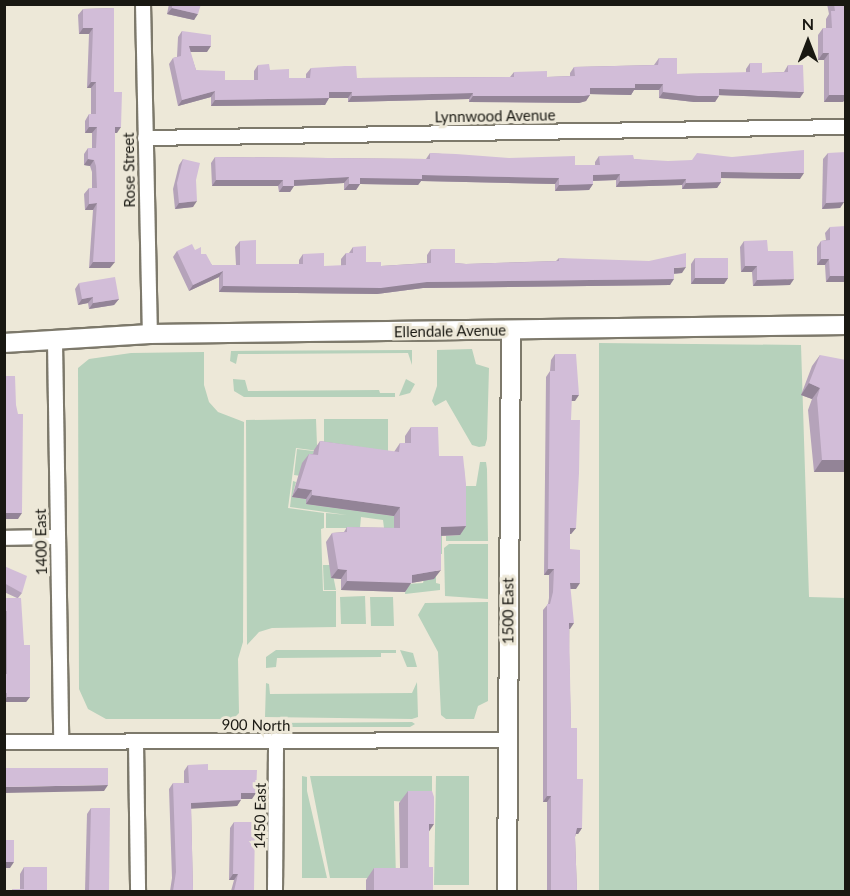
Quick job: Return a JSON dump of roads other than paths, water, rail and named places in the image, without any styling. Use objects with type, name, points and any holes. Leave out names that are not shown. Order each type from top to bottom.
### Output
[{"type":"street","name":"Rose Street","points":[[143,4],[150,334]]},
{"type":"street","name":"Lynnwood Avenue","points":[[145,138],[846,127]]},
{"type":"street","name":"Ellendale Avenue","points":[[4,343],[55,342],[150,334],[511,331],[846,324]]},
{"type":"street","name":"1500 East","points":[[507,891],[511,331]]},
{"type":"street","name":"1400 East","points":[[55,342],[61,742]]},
{"type":"street","points":[[4,538],[58,537]]},
{"type":"street","name":"1450 East","points":[[275,891],[276,740]]},
{"type":"street","name":"900 North","points":[[4,742],[508,740]]},
{"type":"street","points":[[136,742],[138,891]]}]
